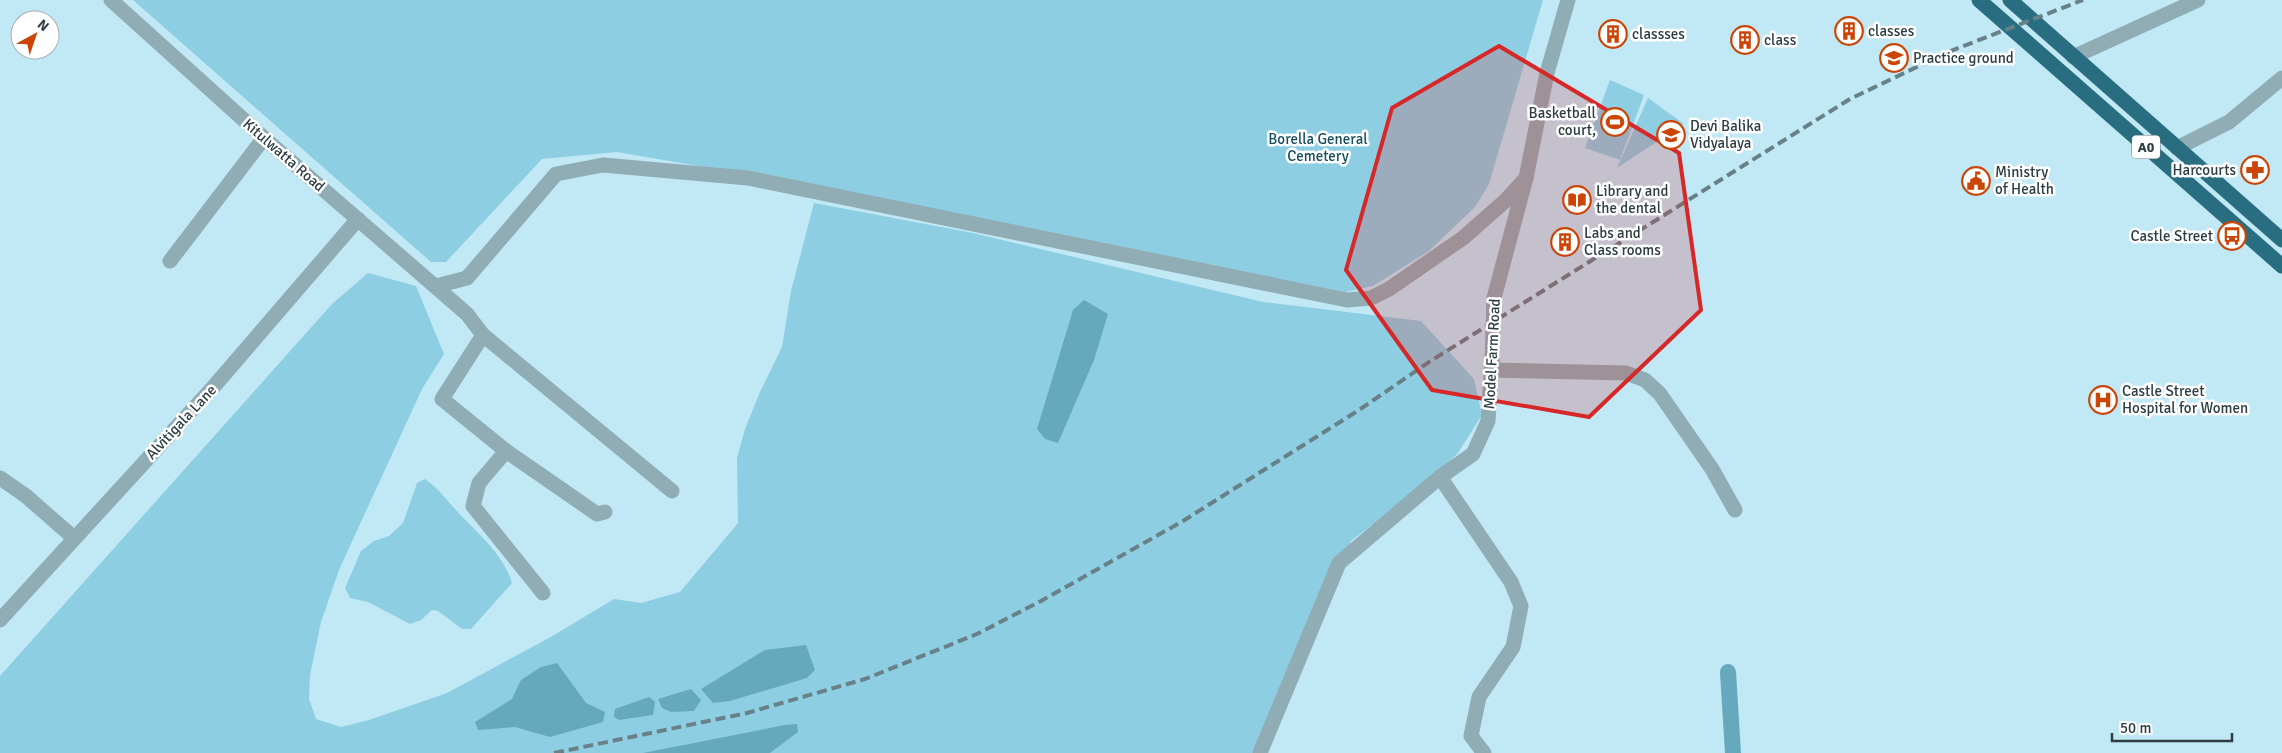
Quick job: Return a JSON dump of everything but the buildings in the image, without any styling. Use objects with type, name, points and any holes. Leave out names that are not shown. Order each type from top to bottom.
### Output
[{"type":"highway","name":"A0","points":[[1979,0],[2282,266]]},
{"type":"highway","name":"A0","points":[[2010,0],[2072,57],[2282,240]]},
{"type":"street","name":"Kitulwatta Road","points":[[111,0],[264,138],[468,314],[483,335],[672,490]]},
{"type":"street","name":"Model Farm Road","points":[[1260,753],[1339,563],[1440,477],[1473,454],[1488,421],[1494,298],[1526,178],[1547,73],[1568,0]]},
{"type":"street","points":[[2072,57],[2198,0]]},
{"type":"street","points":[[2177,148],[2229,122],[2282,78]]},
{"type":"street","points":[[170,261],[264,138]]},
{"type":"street","points":[[436,286],[467,278],[556,174],[602,165],[748,178],[1347,300],[1371,298],[1398,283],[1463,238],[1505,201],[1526,178]]},
{"type":"street","name":"Alvitigala Lane","points":[[0,620],[216,384],[358,220]]},
{"type":"street","points":[[483,335],[442,399],[506,451],[597,514],[605,512]]},
{"type":"street","points":[[1491,365],[1626,373],[1645,380],[1660,394],[1702,454],[1736,510]]},
{"type":"street","points":[[506,451],[479,483],[473,506],[543,593]]},
{"type":"street","points":[[1440,477],[1511,582],[1521,606],[1514,647],[1479,697],[1471,736],[1484,753]]},
{"type":"street","points":[[0,478],[26,496],[74,538]]},
{"type":"highlighted area","points":[[1499,46],[1679,153],[1701,310],[1589,417],[1432,390],[1346,270],[1392,108]]},
{"type":"green space","name":"Borella General Cemetery","points":[[133,0],[1543,0],[1489,184],[1475,207],[1429,251],[1373,286],[1345,292],[727,171],[617,152],[542,159],[446,262],[431,262]]},
{"type":"green space","name":"Basketball court,","points":[[1610,80],[1644,95],[1620,160],[1585,148]]},
{"type":"green space","points":[[1648,98],[1684,124],[1617,168]]},
{"type":"green space","points":[[814,203],[973,233],[1263,302],[1421,321],[1474,379],[1482,415],[1458,453],[1426,484],[1351,541],[1260,753],[0,753],[0,676],[332,304],[368,273],[416,286],[444,354],[422,389],[339,570],[321,622],[310,675],[309,699],[316,719],[341,727],[369,720],[447,693],[549,638],[614,599],[641,603],[680,592],[738,523],[737,458],[745,429],[760,392],[782,347],[791,291]]},
{"type":"green space","points":[[425,479],[438,490],[496,552],[512,583],[471,629],[462,629],[438,611],[432,610],[421,620],[410,624],[368,602],[350,598],[345,588],[361,551],[374,541],[389,536],[403,523],[417,483]]},
{"type":"shaded area","points":[[1084,300],[1108,314],[1094,360],[1058,443],[1045,439],[1037,429],[1073,310]]},
{"type":"shaded area","points":[[806,645],[815,670],[807,678],[730,701],[713,703],[701,689],[765,650]]},
{"type":"shaded area","points":[[557,663],[586,703],[605,712],[603,722],[550,737],[515,727],[478,730],[475,722],[512,699],[521,680],[541,667]]},
{"type":"shaded area","points":[[691,689],[701,700],[694,711],[671,712],[662,708],[658,699]]},
{"type":"shaded area","points":[[649,697],[655,702],[653,715],[619,720],[614,717],[615,709]]},
{"type":"shaded area","points":[[797,724],[798,732],[770,753],[643,753],[785,725]]},
{"type":"waterway","points":[[1728,672],[1733,753]]},
{"type":"railway","points":[[554,753],[747,713],[865,679],[977,634],[1041,601],[1183,521],[1359,410],[1429,362],[1850,99],[1948,52],[2083,0]]},
{"type":"place","name":"classes","points":[[1849,31]]},
{"type":"place","name":"classses","points":[[1613,34]]},
{"type":"place","name":"class","points":[[1745,40]]},
{"type":"place","name":"Practice ground","points":[[1894,58]]},
{"type":"place","name":"Basketball court,","points":[[1615,122]]},
{"type":"place","name":"Devi Balika Vidyalaya","points":[[1671,135]]},
{"type":"place","name":"Harcourts","points":[[2255,170]]},
{"type":"place","name":"Ministry of Health","points":[[1976,181]]},
{"type":"place","name":"Library and the dental","points":[[1577,200]]},
{"type":"place","name":"Castle Street","points":[[2232,236]]},
{"type":"place","name":"Labs and Class rooms","points":[[1565,242]]},
{"type":"place","name":"Castle Street Hospital for Women","points":[[2103,400]]}]
